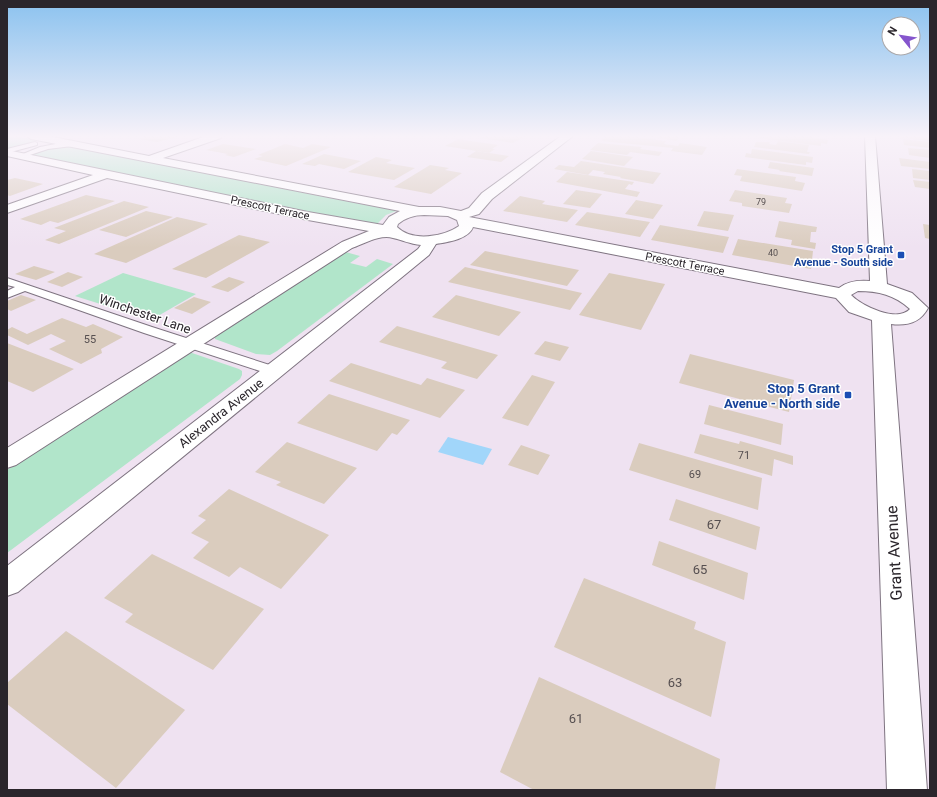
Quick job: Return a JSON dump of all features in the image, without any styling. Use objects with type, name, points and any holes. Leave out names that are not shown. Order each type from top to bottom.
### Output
[{"type":"street","name":"Prescott Terrace","points":[[102,173],[394,232]]},
{"type":"street","name":"Prescott Terrace","points":[[223,173],[419,211]]},
{"type":"street","points":[[7,459],[347,245],[375,234],[394,232],[411,239],[432,240],[454,236],[487,196],[518,173]]},
{"type":"street","points":[[872,173],[879,287]]},
{"type":"street","points":[[7,209],[106,174]]},
{"type":"street","points":[[394,232],[390,227],[392,222],[402,215],[419,211],[440,211],[465,206],[487,196]]},
{"type":"street","points":[[476,208],[482,216],[513,229]]},
{"type":"street","points":[[440,211],[464,222]]},
{"type":"street","points":[[326,219],[351,235],[347,245]]},
{"type":"street","name":"Prescott Terrace","points":[[464,222],[513,229],[529,233]]},
{"type":"street","name":"Prescott Terrace","points":[[464,222],[529,233],[842,294]]},
{"type":"street","name":"Alexandra Avenue","points":[[7,583],[424,252],[432,240]]},
{"type":"street","points":[[856,286],[879,287],[902,295],[912,300],[925,310],[913,316],[904,318],[881,317],[856,308],[848,303],[842,294],[848,288],[856,286]]},
{"type":"street","name":"Grant Avenue","points":[[881,317],[907,790]]},
{"type":"lane","name":"Winchester Lane","points":[[7,281],[190,344],[274,371]]},
{"type":"lane","points":[[7,295],[25,287]]},
{"type":"green space","points":[[121,173],[205,173],[399,210],[386,215],[377,224],[370,225]]},
{"type":"green space","points":[[342,251],[360,256],[350,263],[366,267],[377,259],[393,264],[270,355],[256,354],[215,339],[215,336]]},
{"type":"green space","points":[[123,273],[196,294],[151,320],[75,296]]},
{"type":"green space","points":[[192,353],[239,369],[242,371],[242,375],[240,379],[7,553],[7,470],[185,354]]},
{"type":"water","points":[[448,437],[492,449],[483,465],[438,452]]},
{"type":"building","points":[[355,173],[406,173],[394,180]]},
{"type":"building","points":[[417,173],[462,173],[431,194],[394,187]]},
{"type":"building","points":[[566,173],[575,173],[634,182],[632,185],[629,184],[625,189],[640,192],[637,197],[556,182]]},
{"type":"building","points":[[578,173],[590,173],[588,175]]},
{"type":"building","points":[[604,173],[661,173],[653,184]]},
{"type":"building","points":[[735,173],[768,173],[796,177],[795,181],[805,183],[802,191],[740,181],[742,176],[734,175]]},
{"type":"building","points":[[793,173],[813,173],[812,176]]},
{"type":"building","points":[[912,173],[930,173],[930,180],[913,178]]},
{"type":"building","points":[[15,178],[43,184],[10,196],[7,195],[7,180]]},
{"type":"building","points":[[913,180],[930,182],[930,189],[915,187]]},
{"type":"building","points":[[576,190],[602,194],[590,208],[563,204]]},
{"type":"building","points":[[735,190],[787,198],[785,203],[792,204],[789,213],[742,206],[742,203],[729,201]]},
{"type":"building","points":[[86,195],[115,201],[58,223],[50,221],[41,225],[20,219]]},
{"type":"building","points":[[520,196],[545,201],[542,204],[578,210],[567,222],[503,211]]},
{"type":"building","points":[[636,200],[663,205],[653,219],[625,214]]},
{"type":"building","points":[[124,201],[149,207],[59,244],[45,240],[66,231],[54,228]]},
{"type":"building","points":[[146,211],[173,217],[126,237],[99,230]]},
{"type":"building","points":[[704,211],[734,215],[728,231],[697,226]]},
{"type":"building","points":[[587,212],[650,222],[640,237],[575,225]]},
{"type":"building","points":[[177,217],[208,224],[126,263],[94,254]]},
{"type":"building","points":[[779,221],[817,227],[816,232],[811,232],[810,242],[816,243],[815,249],[791,245],[792,240],[775,237]]},
{"type":"building","points":[[923,224],[930,225],[930,239],[925,238]]},
{"type":"building","points":[[660,225],[729,237],[723,253],[651,240]]},
{"type":"building","points":[[239,235],[270,242],[206,278],[172,269]]},
{"type":"building","points":[[738,239],[813,251],[811,269],[732,255]]},
{"type":"building","points":[[485,251],[579,270],[567,286],[470,265]]},
{"type":"building","points":[[34,266],[55,272],[36,280],[15,274]]},
{"type":"building","points":[[465,267],[582,293],[570,310],[448,282]]},
{"type":"building","points":[[68,272],[83,277],[62,287],[47,282]]},
{"type":"building","points":[[609,273],[665,284],[641,330],[579,315]]},
{"type":"building","points":[[229,277],[245,282],[228,292],[211,287]]},
{"type":"building","points":[[21,295],[36,300],[11,311],[7,309],[7,301]]},
{"type":"building","points":[[456,295],[521,312],[499,336],[432,317]]},
{"type":"building","points":[[194,297],[211,302],[192,314],[174,308]]},
{"type":"building","points":[[62,318],[86,327],[93,324],[123,337],[101,349],[102,353],[81,364],[49,349],[66,341],[51,334],[28,345],[7,335],[7,330],[12,327],[27,334]]},
{"type":"building","points":[[397,326],[498,355],[477,379],[441,368],[447,362],[379,342]]},
{"type":"building","points":[[545,341],[569,347],[560,361],[534,354]]},
{"type":"building","points":[[7,343],[74,369],[33,392],[7,381]]},
{"type":"building","points":[[690,354],[794,380],[789,412],[679,383]]},
{"type":"building","points":[[351,363],[421,385],[427,378],[465,390],[440,418],[329,381]]},
{"type":"building","points":[[532,375],[555,382],[528,426],[502,418]]},
{"type":"building","points":[[329,394],[410,420],[397,435],[392,433],[377,451],[297,423]]},
{"type":"building","points":[[709,405],[783,424],[781,445],[704,424]]},
{"type":"building","points":[[700,434],[739,444],[740,441],[793,456],[793,465],[774,459],[772,476],[694,453]]},
{"type":"building","points":[[287,442],[357,468],[324,504],[276,485],[281,482],[255,472]]},
{"type":"building","points":[[639,443],[762,478],[758,510],[629,470]]},
{"type":"building","points":[[521,445],[550,455],[538,475],[508,465]]},
{"type":"building","points":[[229,489],[329,535],[281,589],[240,567],[229,577],[193,558],[209,542],[191,533],[206,520],[198,516]]},
{"type":"building","points":[[676,499],[760,527],[756,550],[669,520]]},
{"type":"building","points":[[659,541],[748,573],[744,600],[652,565]]},
{"type":"building","points":[[152,554],[264,609],[213,670],[125,622],[133,614],[104,598]]},
{"type":"building","points":[[584,578],[696,622],[694,629],[726,642],[711,717],[554,647]]},
{"type":"building","points":[[66,631],[185,710],[116,788],[7,704],[7,683]]},
{"type":"building","points":[[539,677],[720,759],[715,790],[534,790],[500,772]]},
{"type":"place","name":"Stop 5 Grant Avenue - South side","points":[[901,255]]},
{"type":"place","name":"Stop 5 Grant Avenue - North side","points":[[848,395]]}]
